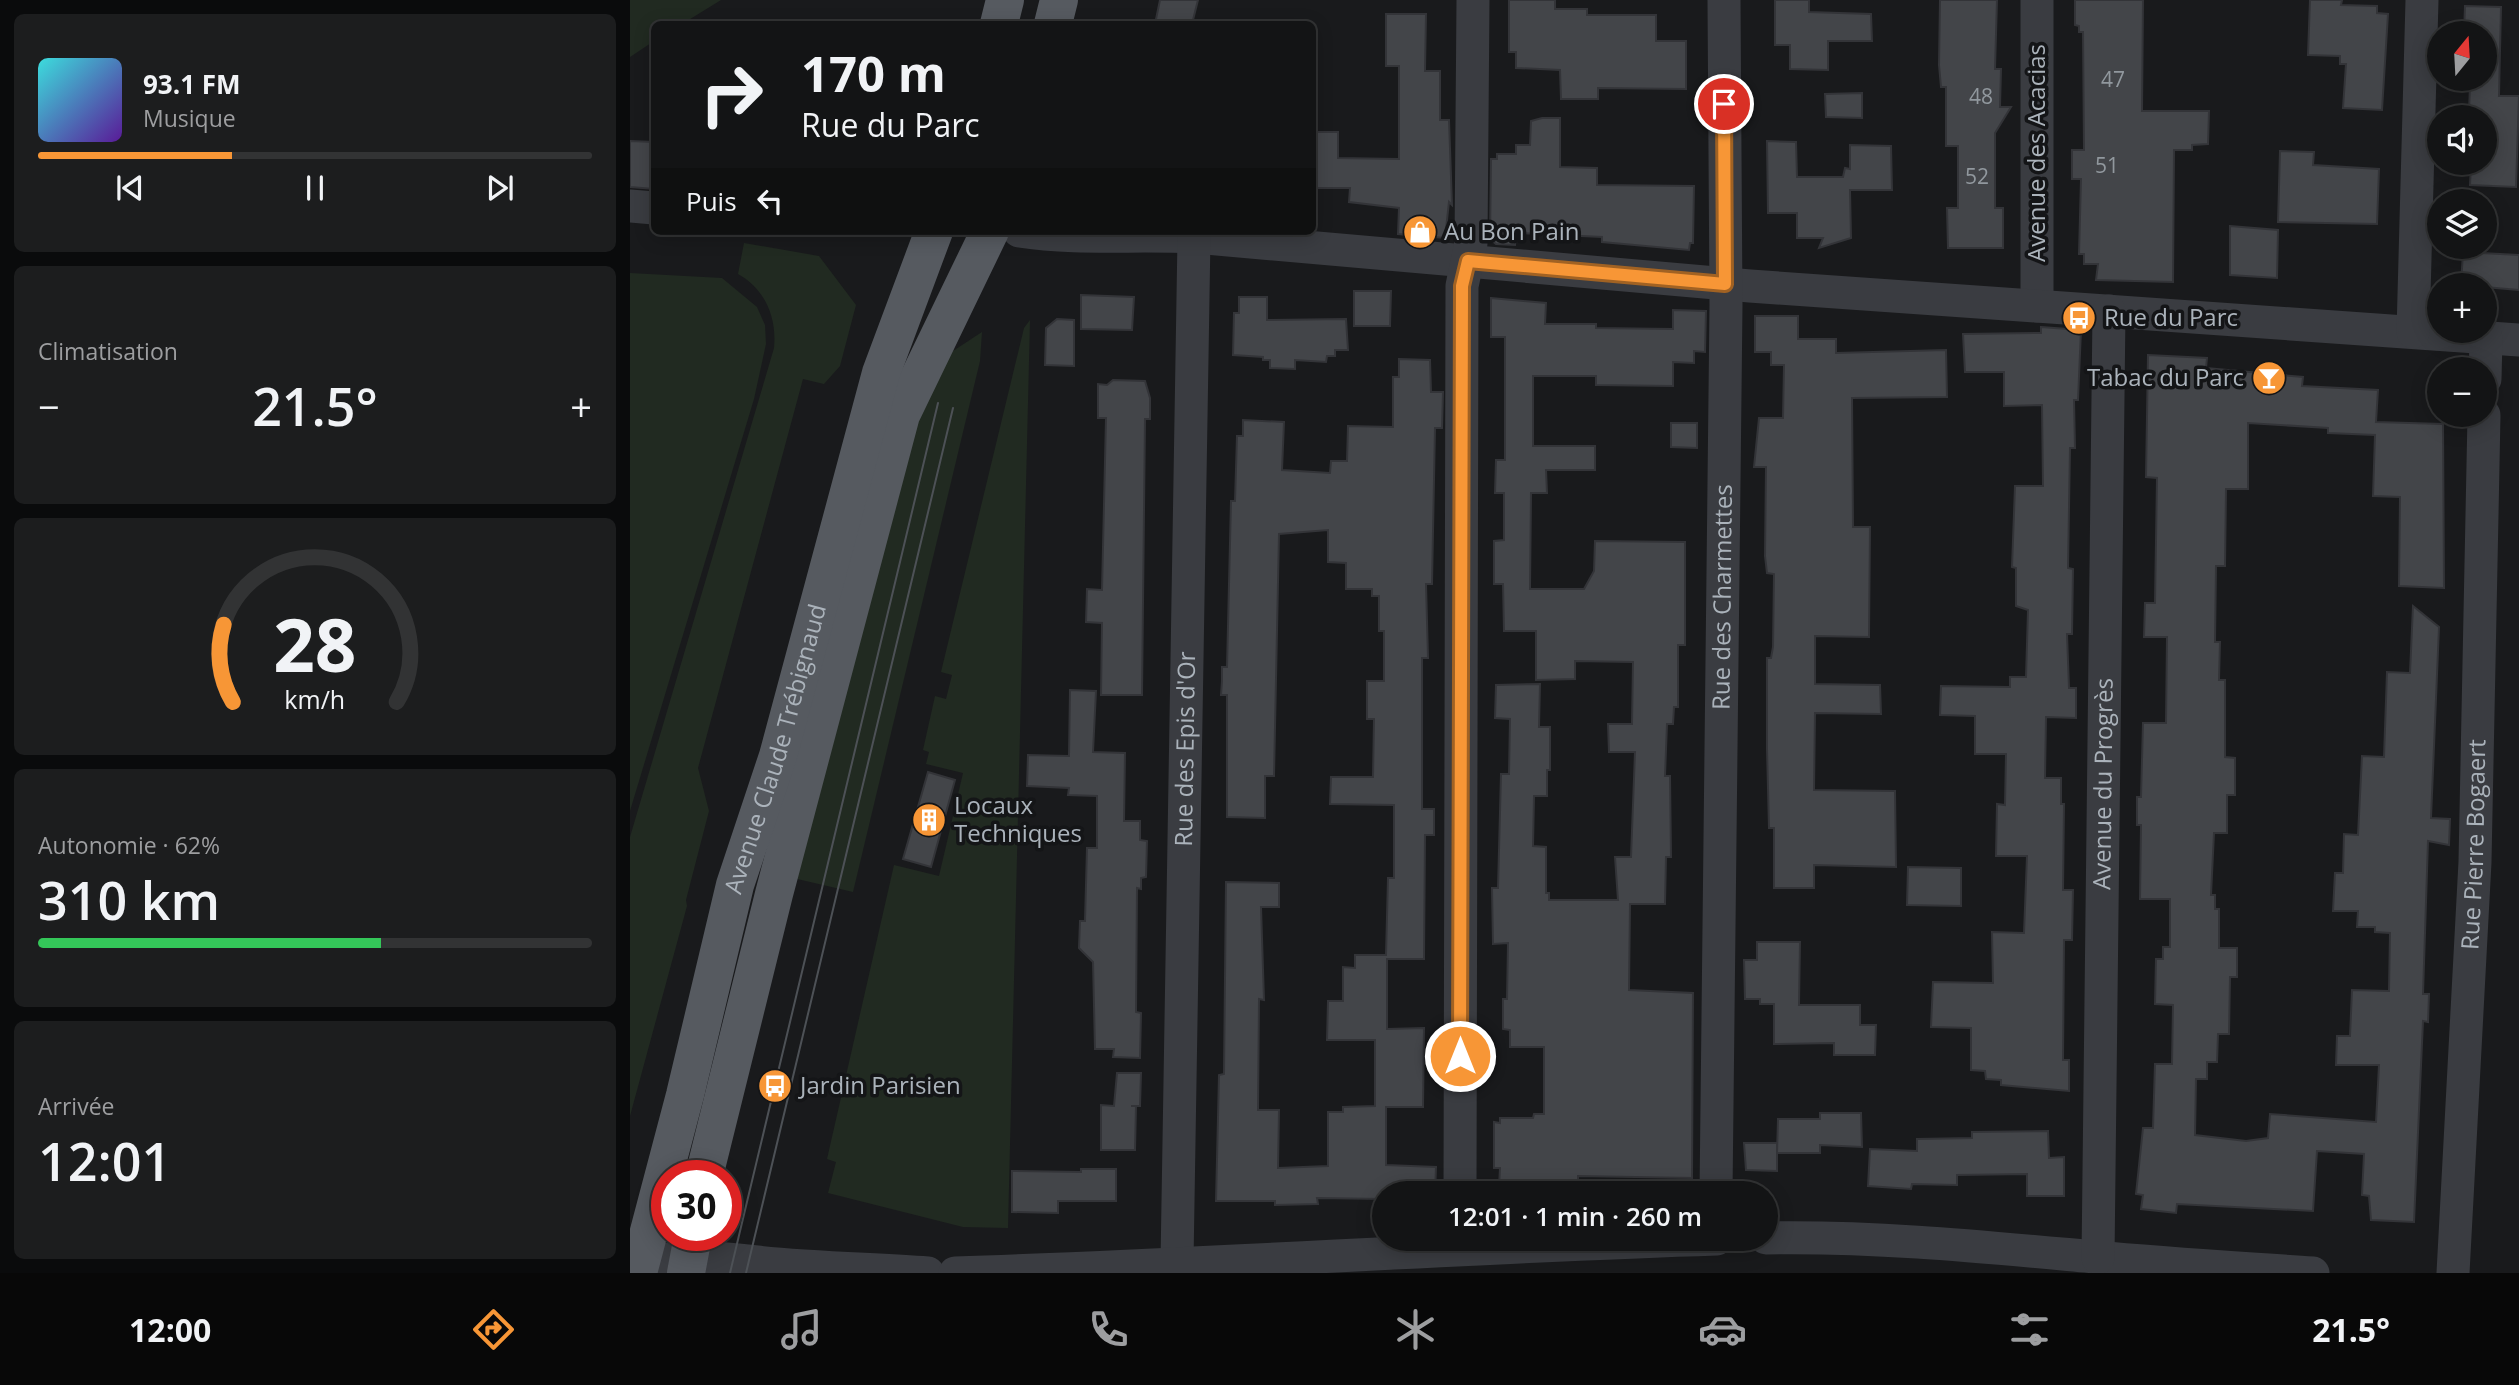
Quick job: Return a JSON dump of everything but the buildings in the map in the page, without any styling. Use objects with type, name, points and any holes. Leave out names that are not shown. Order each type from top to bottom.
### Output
[{"type":"main road","points":[[1000,21],[1005,0]]},
{"type":"main road","points":[[1055,21],[1059,0]]},
{"type":"main road","name":"Avenue Claude Trébignaud","points":[[636,1269],[685,1095],[735,885],[778,756],[881,373],[933,235]]},
{"type":"main road","points":[[708,1160],[770,907],[901,415],[988,235]]},
{"type":"street","points":[[1460,1181],[1462,286],[1471,243],[1473,0]]},
{"type":"street","name":"Rue des Charmettes","points":[[1716,1181],[1725,284],[1724,0]]},
{"type":"street","name":"Avenue des Acacias","points":[[2037,0],[2037,306]]},
{"type":"street","points":[[2413,332],[2422,0]]},
{"type":"street","points":[[630,206],[651,208]]},
{"type":"street","points":[[1054,235],[1080,238],[1155,235],[1194,237],[1725,284],[2427,333]]},
{"type":"street","name":"Rue des Epis d'Or","points":[[1177,1262],[1194,237]]},
{"type":"street","name":"Avenue du Progrès","points":[[2098,1258],[2109,311]]},
{"type":"street","points":[[2497,339],[2519,340]]},
{"type":"street","name":"Rue Pierre Bogaert","points":[[2453,1273],[2475,862],[2484,427]]},
{"type":"street","points":[[1778,1238],[1874,1238],[2098,1258],[2314,1273]]},
{"type":"street","points":[[955,1273],[1126,1268],[1372,1249]]},
{"type":"street","points":[[636,1269],[690,1256],[928,1273]]},
{"type":"shaded area","points":[[630,0],[721,0],[687,21],[651,21],[651,43],[630,57]]},
{"type":"shaded area","points":[[744,243],[819,256],[856,305],[840,366],[824,384],[803,379],[698,768],[709,811],[686,900],[687,906],[630,1116],[630,837],[774,348],[773,325],[767,305],[755,288],[738,274]]},
{"type":"shaded area","points":[[630,273],[722,278],[757,307],[765,325],[766,344],[754,399],[630,811]]},
{"type":"shaded area","points":[[1030,320],[1008,1228],[963,1227],[828,1193],[836,1162],[827,1159],[894,865],[939,876],[963,773],[926,764],[929,752],[923,750],[935,696],[946,699],[952,675],[941,672],[1024,328]]},
{"type":"shaded area","points":[[982,332],[980,361],[853,892],[793,878],[911,434],[950,353]]},
{"type":"tram line","points":[[730,1273],[938,403]]},
{"type":"tram line","points":[[746,1273],[953,408]]},
{"type":"place","name":"Au Bon Pain","points":[[1420,232]]},
{"type":"place","name":"Rue du Parc","points":[[2079,318]]},
{"type":"place","name":"Tabac du Parc","points":[[2269,378]]},
{"type":"place","name":"Locaux Techniques","points":[[929,820]]},
{"type":"place","name":"Jardin Parisien","points":[[775,1086]]},
{"type":"route","points":[[1460,1056],[1462,286],[1468,261],[1725,284],[1724,104]]}]
